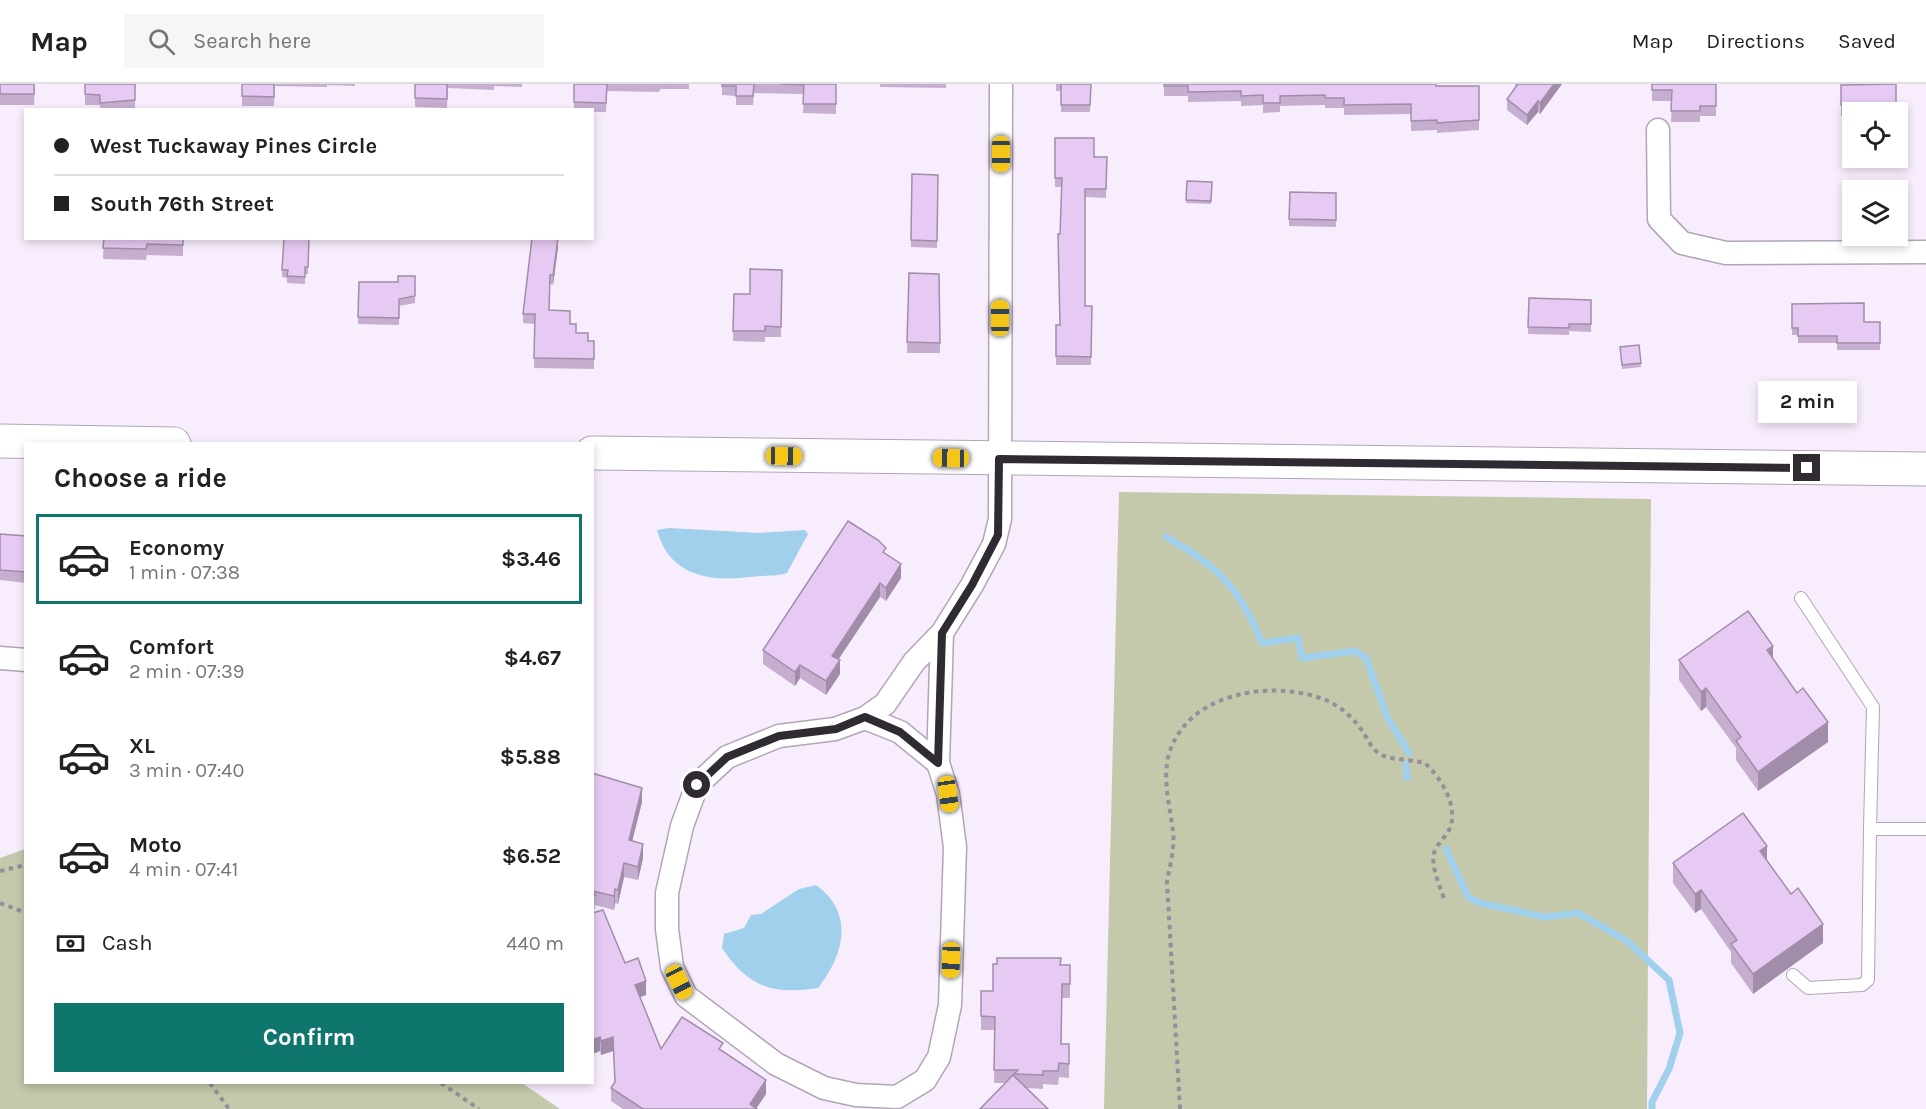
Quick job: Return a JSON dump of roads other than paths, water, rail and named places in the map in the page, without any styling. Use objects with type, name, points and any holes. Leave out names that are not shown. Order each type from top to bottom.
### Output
[{"type":"main road","points":[[0,441],[58,442]]},
{"type":"main road","points":[[594,453],[1926,469]]},
{"type":"street","points":[[942,633],[938,763],[948,794],[955,846],[950,1005],[939,1057],[925,1080],[897,1097],[856,1095],[824,1088],[776,1064],[686,996],[672,967],[667,929],[667,893],[682,826],[697,785],[727,757],[779,736],[836,729],[865,717],[885,704],[914,662],[942,633],[972,585],[998,535],[1001,84]]},
{"type":"street","points":[[1658,130],[1659,219],[1682,243],[1726,253],[1926,252]]},
{"type":"street","points":[[0,658],[24,660]]},
{"type":"street","points":[[865,717],[900,732],[938,763]]},
{"type":"lane","points":[[1793,975],[1808,988],[1862,986],[1868,980],[1873,706],[1801,598]]},
{"type":"lane","points":[[1870,829],[1926,829]]},
{"type":"water","points":[[669,528],[760,533],[805,530],[808,534],[787,573],[720,578],[693,573],[671,557],[657,530]]},
{"type":"water","points":[[816,885],[828,896],[841,921],[839,948],[827,975],[818,988],[802,990],[775,989],[752,980],[742,972],[722,948],[724,934],[744,928],[751,915],[761,914],[799,889]]},
{"type":"waterway","points":[[1166,537],[1213,568],[1225,580],[1245,607],[1262,643],[1298,638],[1302,658],[1355,651],[1366,658],[1387,717],[1409,753]]},
{"type":"waterway","points":[[1406,764],[1407,778]]},
{"type":"waterway","points":[[1446,849],[1468,897],[1480,903],[1545,917],[1578,913],[1627,941],[1669,980],[1680,1033],[1669,1069],[1652,1102],[1652,1109]]}]
